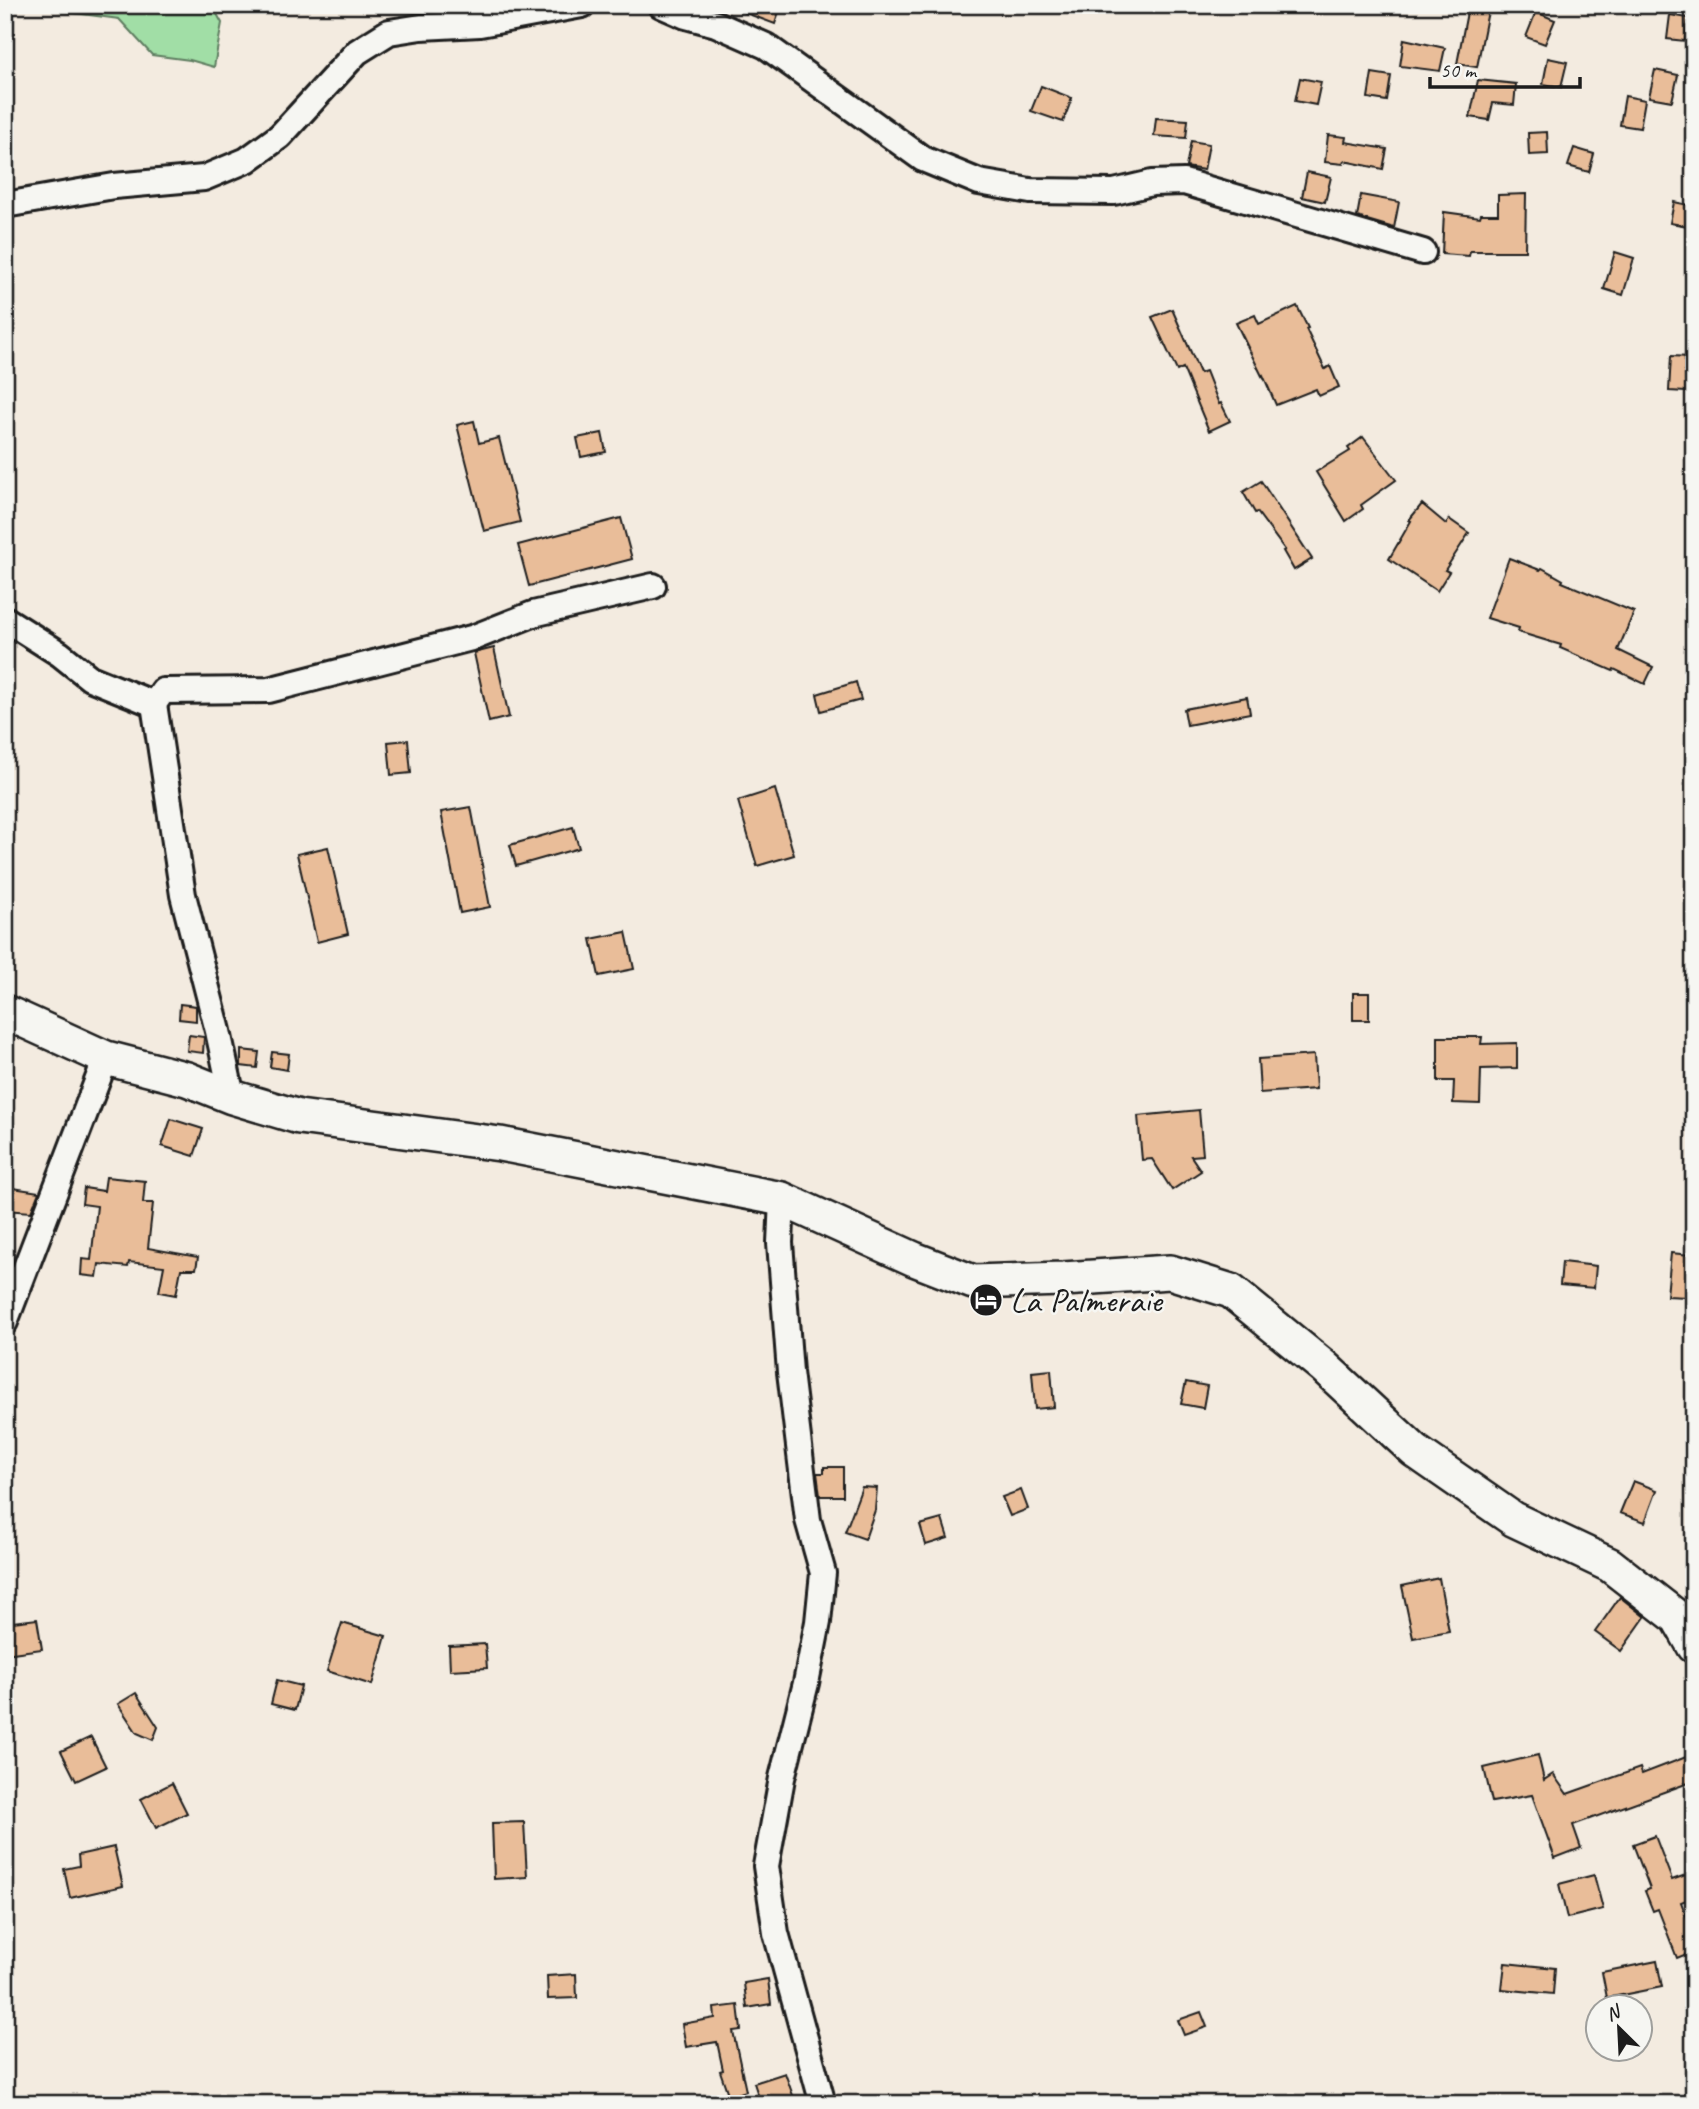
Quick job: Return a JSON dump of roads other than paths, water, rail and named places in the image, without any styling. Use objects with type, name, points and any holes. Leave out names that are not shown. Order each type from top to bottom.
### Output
[{"type":"street","points":[[5,205],[114,186],[204,178],[247,160],[280,136],[357,52],[389,32],[421,27],[480,24],[582,5]]},
{"type":"street","points":[[661,5],[686,16],[716,24],[766,46],[923,159],[979,182],[1030,191],[1114,192],[1152,183],[1184,182],[1423,252]]},
{"type":"street","points":[[232,1097],[183,895],[154,704],[163,691],[268,690],[475,637],[533,614],[653,586]]},
{"type":"street","points":[[5,619],[60,654],[90,678],[154,704]]},
{"type":"street","points":[[5,1012],[106,1058],[187,1079],[232,1097],[299,1117],[500,1144],[782,1199],[914,1259],[973,1282],[1170,1272],[1231,1291],[1323,1366],[1415,1451],[1513,1520],[1610,1565],[1678,1618],[1694,1646]]},
{"type":"street","points":[[5,1322],[106,1058]]},
{"type":"street","points":[[782,1199],[780,1243],[790,1372],[804,1497],[823,1573],[818,1622],[782,1778],[766,1866],[776,1933],[823,2104]]},
{"type":"place","name":"La Palmeraie","points":[[986,1300]]}]
